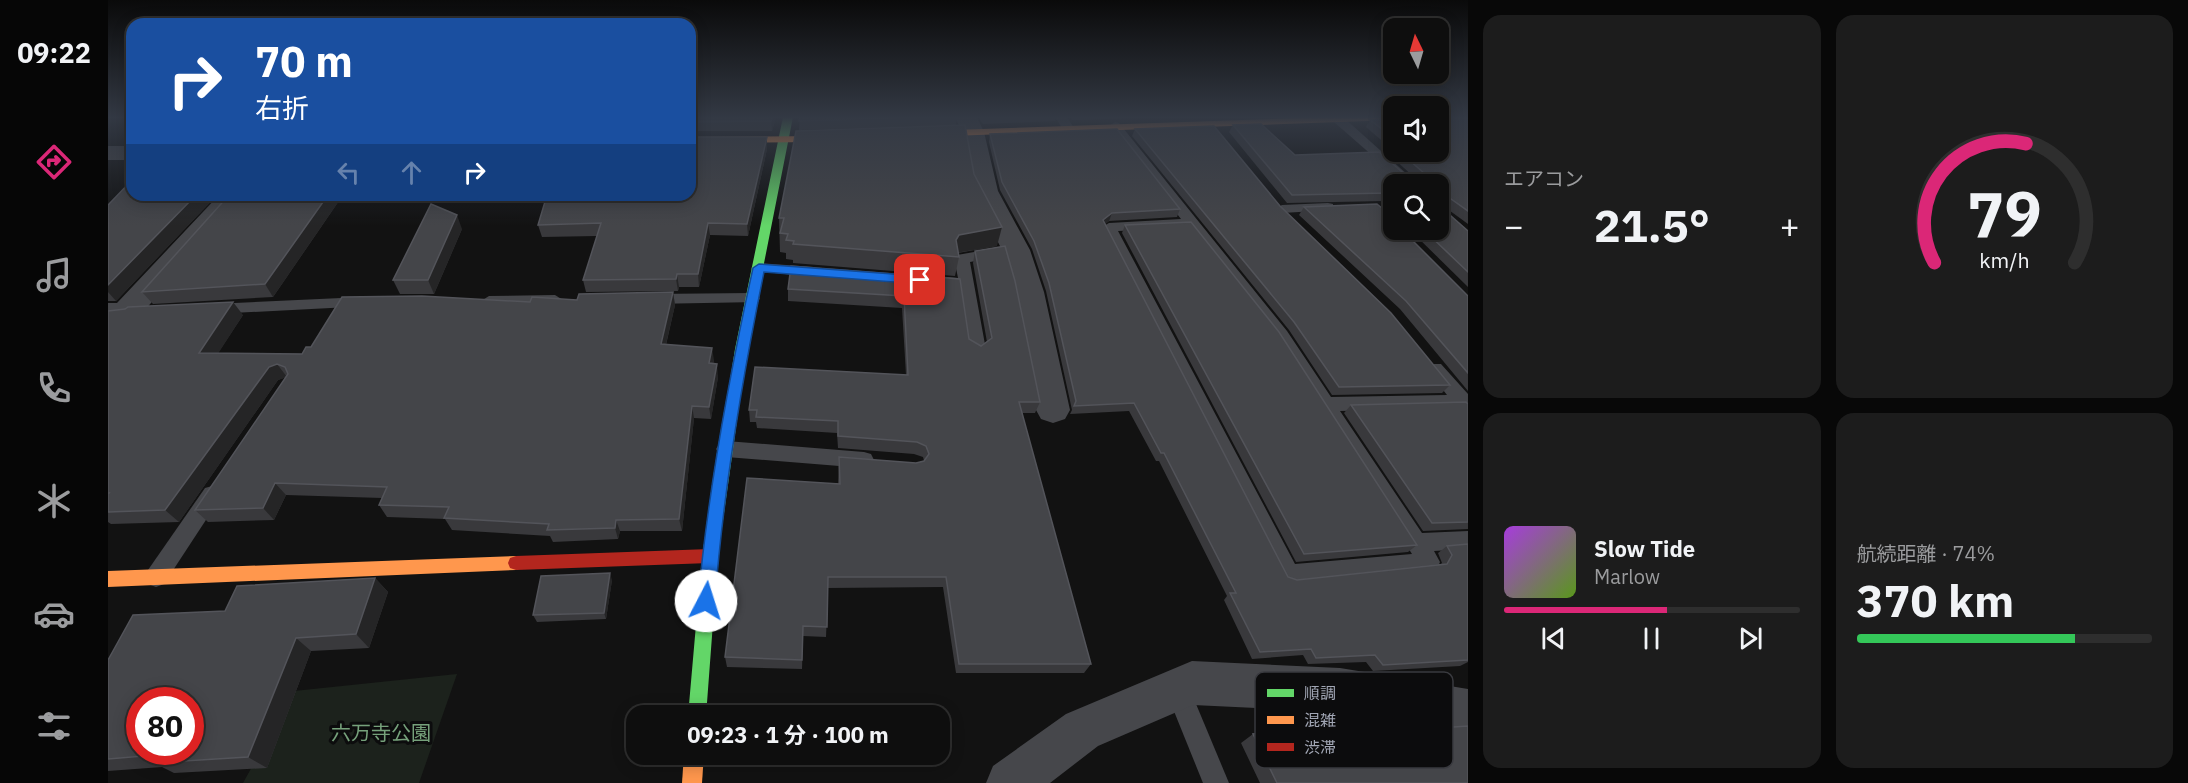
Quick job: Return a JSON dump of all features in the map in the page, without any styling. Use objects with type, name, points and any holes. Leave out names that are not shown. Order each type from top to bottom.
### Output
[{"type":"main road","points":[[698,705],[710,556],[726,449],[752,298],[782,154]]},
{"type":"main road","points":[[108,579],[710,556]]},
{"type":"street","points":[[976,154],[985,191],[1016,250],[1029,292],[1053,410]]},
{"type":"street","points":[[127,313],[228,201]]},
{"type":"street","points":[[1010,783],[1082,730],[1192,683],[1255,686]]},
{"type":"street","points":[[1453,709],[1468,712]]},
{"type":"lane","points":[[1137,154],[1281,335],[1429,562],[1289,575],[1109,227],[1192,223]]},
{"type":"lane","points":[[1377,154],[1401,174]]},
{"type":"lane","points":[[1299,225],[1278,205],[1340,207]]},
{"type":"lane","points":[[977,350],[962,258],[1016,250]]},
{"type":"lane","points":[[759,268],[828,273]]},
{"type":"lane","points":[[920,280],[966,284]]},
{"type":"lane","points":[[635,299],[752,298]]},
{"type":"lane","points":[[472,301],[577,300]]},
{"type":"lane","points":[[194,310],[378,302]]},
{"type":"lane","points":[[1427,358],[1466,403]]},
{"type":"lane","points":[[1326,404],[1466,403]]},
{"type":"lane","points":[[726,449],[878,462]]},
{"type":"lane","points":[[156,577],[221,482]]},
{"type":"lane","points":[[1416,543],[1468,540]]},
{"type":"lane","points":[[1177,689],[1216,783]]},
{"type":"green space","name":"六万寺公園","points":[[457,674],[419,783],[243,783],[294,691]]},
{"type":"building","points":[[696,154],[763,154],[747,224],[708,223],[698,274],[677,274],[676,279],[583,280],[601,223],[538,225],[545,201],[696,201]]},
{"type":"building","points":[[792,154],[970,154],[974,174],[1002,227],[959,235],[956,240],[959,257],[793,244],[794,241],[786,240],[788,234],[780,233],[784,218],[779,218]]},
{"type":"building","points":[[995,154],[1136,154],[1180,209],[1112,213],[1103,220],[1288,577],[1297,580],[1447,564],[1452,555],[1447,546],[1468,544],[1468,660],[1383,665],[1375,655],[1316,658],[1311,649],[1260,652],[1230,593],[1236,593],[1164,453],[1161,453],[1134,403],[1074,406],[1076,401],[1049,283],[1034,241],[1002,182]]},
{"type":"building","points":[[1155,154],[1237,154],[1280,206],[1391,313],[1450,385],[1339,387],[1294,322]]},
{"type":"building","points":[[1257,154],[1381,154],[1383,162],[1391,162],[1404,174],[1383,174],[1383,193],[1292,195]]},
{"type":"building","points":[[1449,154],[1468,154],[1468,211],[1449,198],[1449,174],[1425,174],[1411,162],[1449,162]]},
{"type":"building","points":[[126,186],[126,201],[190,201],[108,285],[108,205]]},
{"type":"building","points":[[224,201],[324,201],[265,284],[142,292]]},
{"type":"building","points":[[431,204],[457,215],[428,280],[393,280]]},
{"type":"building","points":[[1377,204],[1383,209],[1383,240],[1412,240],[1468,296],[1468,373],[1406,301],[1304,207]]},
{"type":"building","points":[[1449,214],[1468,231],[1468,272],[1434,240],[1449,240]]},
{"type":"building","points":[[1191,222],[1279,332],[1417,545],[1304,554],[1125,225]]},
{"type":"building","points":[[1005,246],[1015,281],[1040,402],[1019,402],[1091,664],[959,664],[946,577],[828,577],[827,627],[803,626],[802,660],[725,657],[747,478],[840,484],[839,457],[916,463],[924,461],[929,454],[926,446],[917,442],[838,436],[838,421],[756,417],[757,410],[749,410],[755,367],[908,375],[904,296],[788,289],[791,266],[960,279],[969,339],[981,346],[992,338],[975,251]]},
{"type":"building","points":[[673,292],[661,344],[712,348],[709,363],[717,364],[709,407],[692,406],[679,519],[616,520],[615,528],[547,530],[549,524],[444,518],[449,507],[379,505],[387,487],[275,483],[263,508],[195,510],[288,374],[285,367],[277,364],[269,367],[165,510],[108,512],[108,311],[128,307],[233,302],[199,353],[302,354],[306,347],[311,347],[342,297],[422,296],[530,302],[532,297],[577,300],[579,294]]},
{"type":"building","points":[[1466,402],[1468,404],[1468,522],[1432,523],[1351,405]]},
{"type":"building","points":[[610,573],[604,613],[533,615],[541,576]]},
{"type":"building","points":[[375,578],[356,634],[296,638],[248,757],[204,760],[204,687],[126,687],[126,757],[108,759],[108,660],[133,615],[225,611],[237,586]]},
{"type":"building","points":[[1468,726],[1468,783],[1277,783],[1270,768],[1453,768],[1453,727]]},
{"type":"traffic: fast","points":[[698,705],[710,556],[741,349],[781,154]]},
{"type":"traffic: slow","points":[[108,579],[516,563]]},
{"type":"traffic: slow","points":[[692,783],[693,765]]},
{"type":"traffic: jam","points":[[516,563],[710,556]]},
{"type":"route","points":[[706,601],[710,556],[741,349],[759,268],[920,280]]}]
